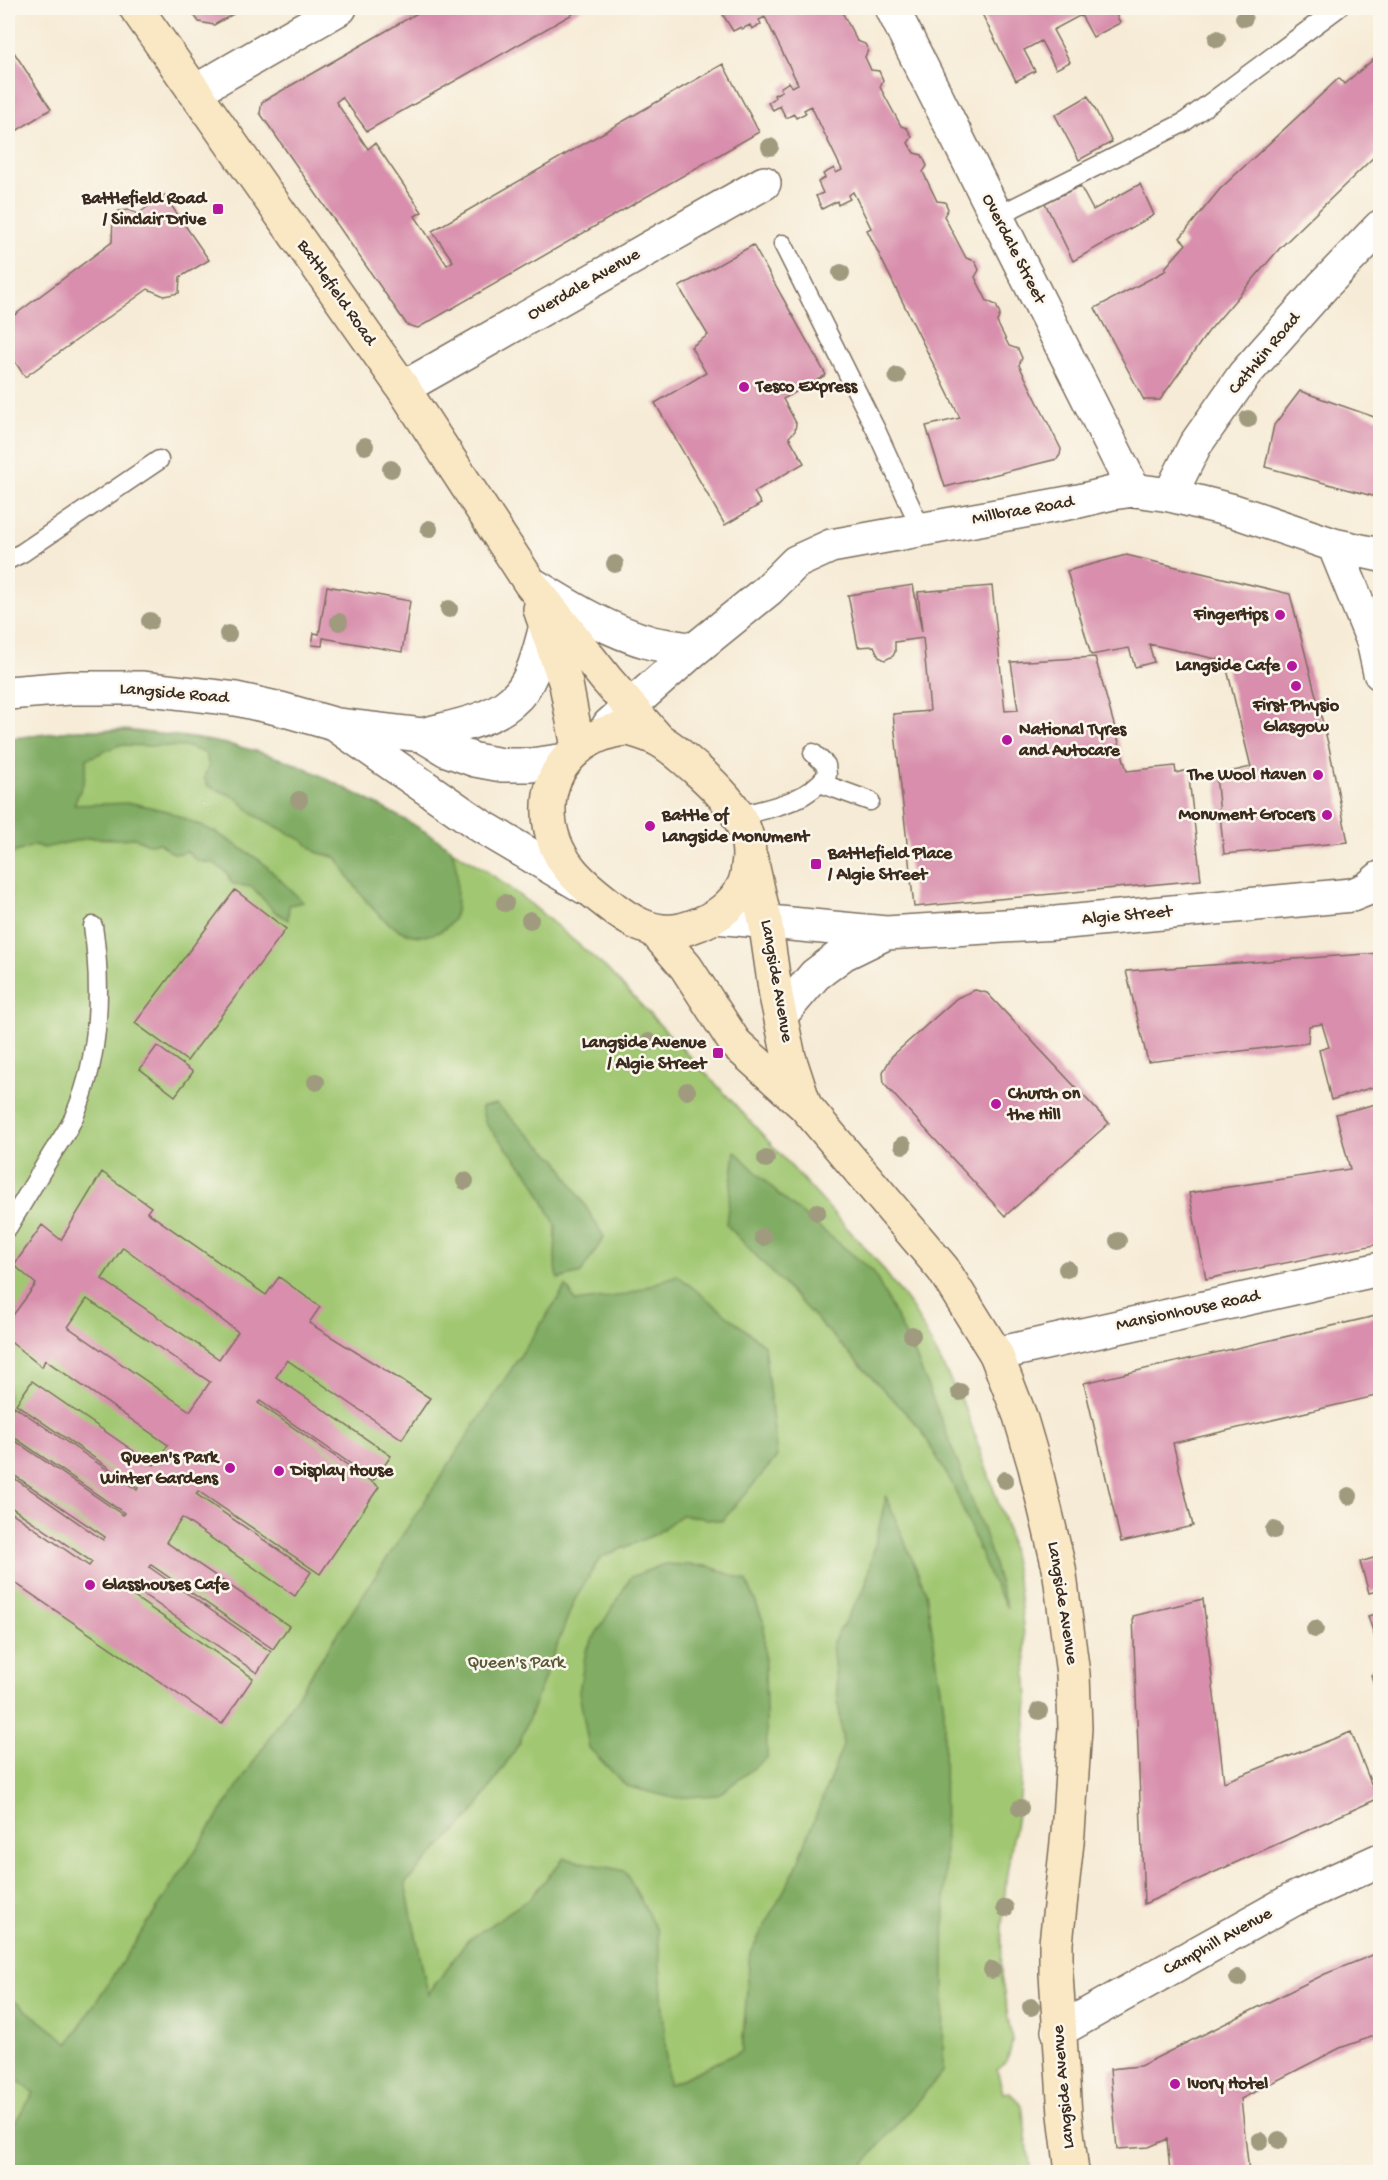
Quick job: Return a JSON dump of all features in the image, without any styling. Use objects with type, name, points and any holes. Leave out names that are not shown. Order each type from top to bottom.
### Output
[{"type":"main road","name":"Battlefield Road","points":[[136,8],[403,388],[530,583],[606,679],[659,740]]},
{"type":"main road","name":"Battlefield Road","points":[[530,583],[566,684],[577,750]]},
{"type":"main road","points":[[629,729],[659,740],[705,777],[727,799],[739,816],[748,837],[750,855],[746,883],[733,902],[701,925],[676,931],[655,931],[632,921],[591,891],[571,871],[558,853],[548,812],[551,789],[558,771],[577,750],[607,732],[629,729]]},
{"type":"main road","name":"Langside Avenue","points":[[750,855],[765,920],[771,968],[789,1057],[805,1106]]},
{"type":"main road","name":"Langside Avenue","points":[[655,931],[686,967],[735,1043],[805,1106],[943,1269],[996,1354],[1020,1416],[1047,1513],[1059,1568],[1073,1674],[1075,1728],[1073,1763],[1056,1942],[1059,2031],[1072,2172]]},
{"type":"street","points":[[194,92],[340,8]]},
{"type":"street","name":"Overdale Street","points":[[892,8],[1134,490]]},
{"type":"street","name":"Overdale Avenue","points":[[403,388],[764,183]]},
{"type":"street","name":"Cathkin Road","points":[[1170,495],[1195,445],[1244,375],[1323,286],[1380,227]]},
{"type":"street","name":"Millbrae Road","points":[[577,750],[743,611],[796,562],[831,546],[1134,490],[1170,495],[1234,511],[1334,545],[1380,555]]},
{"type":"street","points":[[1334,545],[1377,634],[1380,673]]},
{"type":"street","points":[[530,583],[584,616],[615,630],[654,643],[694,650]]},
{"type":"street","points":[[422,735],[496,712],[514,700],[528,679],[536,661],[546,626]]},
{"type":"street","name":"Langside Road","points":[[8,693],[70,688],[141,688],[236,699],[337,725],[422,735],[447,750],[475,760],[502,765],[531,765],[577,750]]},
{"type":"street","name":"Langside Road","points":[[337,725],[480,826],[591,891]]},
{"type":"street","name":"Algie Street","points":[[716,916],[886,933],[1056,923],[1352,895],[1376,888]]},
{"type":"street","name":"Algie Street","points":[[781,1015],[815,975],[843,954],[886,933]]},
{"type":"street","name":"Mansionhouse Road","points":[[996,1354],[1380,1269]]},
{"type":"street","name":"Camphill Avenue","points":[[1059,2031],[1294,1899],[1380,1860]]},
{"type":"lane","points":[[997,216],[1183,123],[1338,8]]},
{"type":"lane","points":[[783,244],[872,420],[921,529]]},
{"type":"lane","points":[[8,560],[22,553],[159,460]]},
{"type":"lane","points":[[739,816],[785,804],[805,796],[827,775],[826,765],[813,753]]},
{"type":"lane","points":[[820,783],[870,801]]},
{"type":"lane","points":[[8,1227],[76,1114],[86,1086],[93,1056],[96,1022],[98,962],[93,926]]},
{"type":"green space","name":"Queen's Park","points":[[78,730],[128,730],[196,739],[250,750],[299,765],[373,803],[484,869],[532,905],[606,968],[730,1099],[877,1261],[914,1311],[966,1410],[1007,1528],[1019,1589],[1028,1701],[1020,1797],[1006,1879],[1002,1929],[1001,1976],[1012,2040],[1008,2057],[997,2070],[1003,2093],[1009,2092],[1022,2105],[1031,2172],[8,2172],[8,739]]},
{"type":"green space","points":[[78,730],[162,734],[218,742],[272,756],[315,773],[398,816],[451,848],[456,866],[456,912],[447,926],[432,934],[415,935],[399,930],[372,907],[356,888],[337,858],[316,852],[304,841],[256,816],[235,797],[208,786],[204,777],[209,765],[205,753],[188,747],[119,745],[87,759],[84,781],[74,805],[132,803],[167,811],[217,833],[261,861],[303,902],[289,905],[288,920],[274,911],[252,887],[233,884],[228,874],[214,863],[197,861],[187,851],[172,852],[159,843],[148,844],[135,838],[88,838],[44,848],[35,845],[8,855],[8,739]]},
{"type":"green space","points":[[496,1104],[558,1161],[604,1237],[581,1273],[558,1279],[555,1259],[556,1226],[531,1177],[486,1124],[481,1107]]},
{"type":"green space","points":[[735,1151],[779,1195],[873,1271],[916,1357],[984,1532],[1007,1608],[990,1577],[953,1485],[920,1428],[726,1224]]},
{"type":"green space","points":[[677,1275],[764,1345],[777,1457],[722,1521],[681,1515],[656,1534],[600,1558],[574,1601],[519,1744],[471,1816],[405,1883],[428,1994],[468,1940],[530,1898],[564,1858],[625,1871],[658,1932],[668,2085],[742,2051],[750,1953],[795,1870],[843,1745],[832,1644],[865,1587],[886,1497],[926,1592],[944,1708],[943,2072],[858,2172],[8,2172],[8,2133],[34,2093],[8,2073],[8,1996],[69,2043],[566,1286],[576,1302],[625,1295]]},
{"type":"green space","points":[[664,1564],[708,1566],[747,1581],[764,1623],[767,1758],[718,1795],[673,1798],[626,1786],[589,1748],[579,1692],[586,1650],[631,1577]]},
{"type":"building","points":[[189,8],[244,8],[214,25],[199,22]]},
{"type":"building","points":[[426,8],[583,8],[367,131],[342,97],[336,102],[368,149],[375,143],[422,212],[415,216],[447,265],[453,261],[432,231],[723,64],[759,132],[418,328],[407,325],[260,113],[262,102]]},
{"type":"building","points":[[731,8],[840,8],[857,41],[865,44],[868,50],[865,57],[871,70],[879,71],[883,80],[880,87],[901,126],[907,128],[912,137],[908,143],[914,153],[922,155],[927,166],[923,172],[937,201],[945,202],[948,209],[944,216],[966,258],[975,261],[979,270],[975,277],[987,301],[996,305],[1000,314],[997,322],[1009,346],[1018,349],[1022,358],[1019,365],[1061,449],[1057,459],[945,487],[926,426],[960,418],[867,230],[871,228],[853,192],[848,196],[850,199],[838,205],[837,201],[822,209],[816,196],[823,193],[818,182],[825,178],[823,174],[834,168],[836,173],[842,170],[811,106],[804,110],[806,113],[796,118],[794,114],[786,118],[780,106],[773,110],[768,103],[775,98],[774,95],[782,91],[780,88],[789,82],[792,87],[798,84],[765,17],[759,20],[761,24],[752,29],[750,25],[733,31],[723,15],[732,10]]},
{"type":"building","points":[[979,8],[1113,8],[1120,23],[1093,37],[1081,15],[1053,30],[1070,62],[1056,69],[1041,41],[1024,50],[1035,71],[1016,81]]},
{"type":"building","points":[[8,43],[51,109],[10,135],[8,131]]},
{"type":"building","points":[[1380,54],[1380,151],[1280,248],[1208,332],[1160,400],[1144,400],[1095,308],[1167,270],[1165,268],[1186,244],[1180,238],[1220,189],[1339,78],[1344,84]]},
{"type":"building","points":[[1088,96],[1112,142],[1079,160],[1055,115]]},
{"type":"building","points":[[1140,184],[1154,215],[1073,261],[1045,203],[1080,186],[1093,210]]},
{"type":"building","points":[[164,195],[209,260],[180,277],[179,293],[164,296],[148,289],[25,377],[8,351],[8,320],[112,242],[113,217],[119,211],[129,210],[138,214]]},
{"type":"building","name":"Tesco Express","points":[[753,245],[826,375],[783,399],[796,423],[795,431],[789,437],[804,463],[754,492],[761,504],[725,525],[655,403],[706,373],[691,347],[708,335],[679,287]]},
{"type":"building","points":[[1300,391],[1380,419],[1380,498],[1265,467],[1274,425]]},
{"type":"building","points":[[1126,555],[1290,594],[1329,747],[1348,842],[1224,854],[1216,775],[1251,767],[1225,661],[1149,644],[1154,662],[1135,667],[1129,648],[1091,655],[1067,571]]},
{"type":"building","name":"National Tyres and Autocare","points":[[913,585],[922,632],[918,592],[992,586],[1005,711],[1018,710],[1011,662],[1095,657],[1127,771],[1175,766],[1176,773],[1188,770],[1201,880],[914,907],[893,714],[930,711],[923,638],[895,642],[893,656],[885,660],[879,657],[874,646],[858,647],[848,595]]},
{"type":"building","points":[[327,586],[410,601],[402,652],[323,638],[322,646],[312,645],[314,633],[319,634]]},
{"type":"building","points":[[235,890],[286,929],[187,1061],[135,1023]]},
{"type":"building","points":[[1380,953],[1380,1085],[1331,1100],[1319,1050],[1329,1047],[1322,1024],[1309,1026],[1308,1043],[1148,1062],[1126,971]]},
{"type":"building","name":"Church on the Hill","points":[[975,990],[987,993],[1109,1123],[1005,1216],[884,1084],[883,1072],[892,1056],[957,998]]},
{"type":"building","points":[[157,1046],[193,1072],[175,1096],[140,1069]]},
{"type":"building","points":[[1380,1103],[1380,1244],[1206,1279],[1189,1193],[1350,1169],[1336,1114]]},
{"type":"building","name":"Queen's Park Winter Gardens","points":[[102,1172],[151,1207],[147,1212],[266,1295],[279,1277],[320,1307],[309,1323],[430,1398],[402,1439],[287,1360],[276,1377],[391,1456],[374,1480],[260,1401],[258,1403],[379,1487],[320,1574],[198,1491],[196,1494],[311,1572],[295,1596],[182,1518],[166,1542],[289,1626],[273,1649],[151,1565],[149,1567],[271,1652],[257,1673],[134,1588],[130,1594],[253,1678],[222,1724],[8,1578],[8,1510],[89,1566],[92,1562],[8,1505],[8,1474],[103,1540],[105,1537],[8,1471],[8,1436],[123,1515],[124,1513],[8,1433],[8,1416],[14,1406],[137,1490],[138,1488],[16,1404],[32,1381],[154,1465],[168,1445],[45,1360],[42,1367],[8,1340],[8,1322],[36,1284],[14,1265],[42,1225],[61,1240]],"holes":[[[123,1247],[238,1332],[219,1359],[102,1279]],[[87,1299],[210,1382],[190,1411],[68,1327]]]},
{"type":"building","points":[[1380,1315],[1380,1395],[1173,1443],[1193,1526],[1121,1542],[1084,1383]]},
{"type":"building","points":[[1380,1556],[1380,1590],[1369,1593],[1360,1562]]},
{"type":"building","points":[[1203,1599],[1224,1782],[1351,1732],[1377,1799],[1144,1904],[1133,1616]]},
{"type":"building","points":[[1380,1613],[1380,1653],[1368,1616]]},
{"type":"building","points":[[1380,1671],[1380,1703],[1371,1675]]},
{"type":"building","points":[[1380,1952],[1380,2034],[1340,2048],[1241,2099],[1249,2172],[1170,2172],[1167,2139],[1149,2147],[1117,2149],[1110,2069],[1140,2066],[1325,1974]]},
{"type":"place","name":"Battlefield Road / Sinclair Drive","points":[[218,209]]},
{"type":"place","name":"Tesco Express","points":[[744,387]]},
{"type":"place","name":"Fingertips","points":[[1280,615]]},
{"type":"place","name":"Langside Cafe","points":[[1292,666]]},
{"type":"place","name":"First Physio Glasgow","points":[[1296,686]]},
{"type":"place","name":"National Tyres and Autocare","points":[[1007,740]]},
{"type":"place","name":"The Wool Haven","points":[[1318,775]]},
{"type":"place","name":"Monument Grocers","points":[[1327,815]]},
{"type":"place","name":"Battle of Langside Monument","points":[[650,826]]},
{"type":"place","name":"Battlefield Place / Algie Street","points":[[816,864]]},
{"type":"place","name":"Langside Avenue / Algie Street","points":[[718,1053]]},
{"type":"place","name":"Church on the Hill","points":[[996,1104]]},
{"type":"place","name":"Queen's Park Winter Gardens","points":[[230,1468]]},
{"type":"place","name":"Display House","points":[[279,1471]]},
{"type":"place","name":"Glasshouses Cafe","points":[[90,1585]]},
{"type":"place","name":"Ivory Hotel","points":[[1175,2084]]}]
